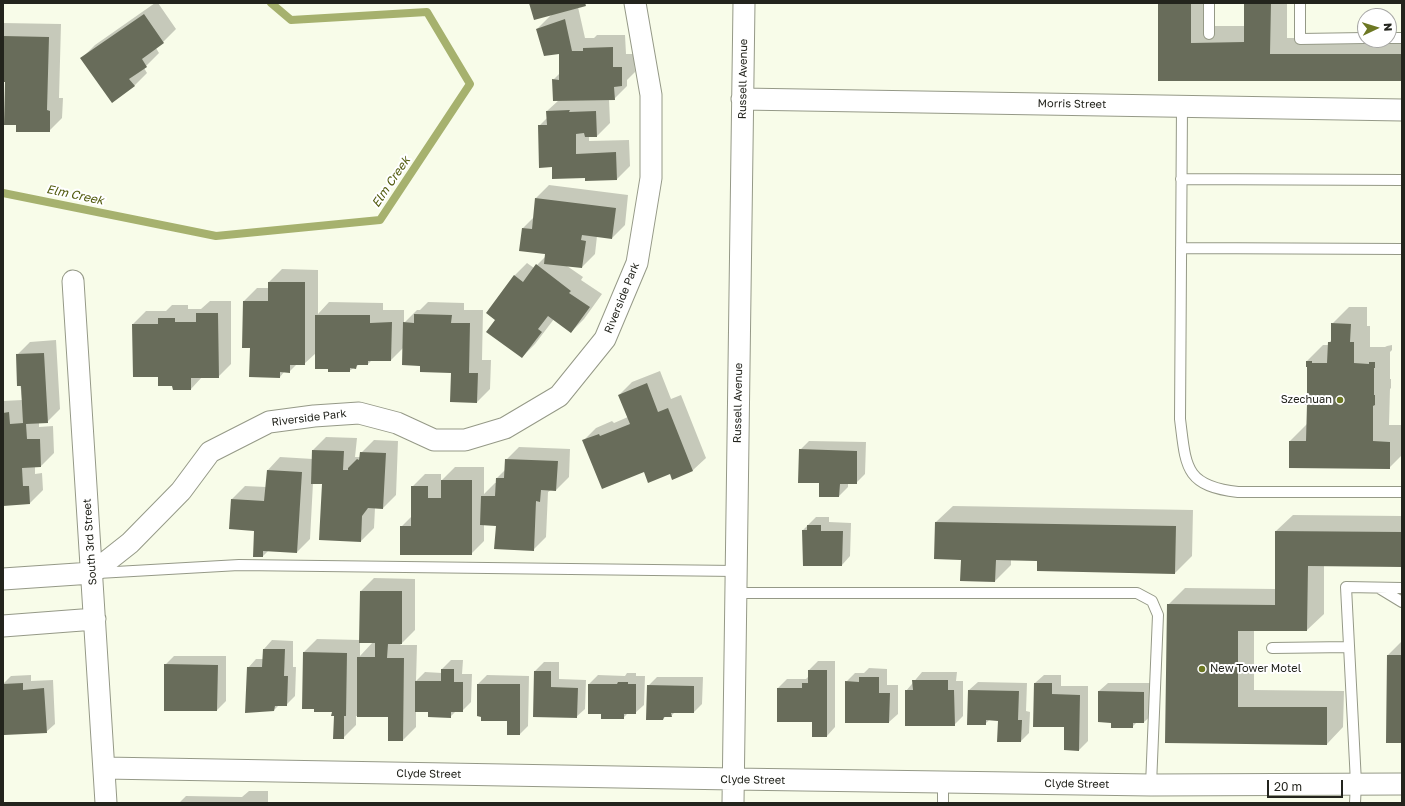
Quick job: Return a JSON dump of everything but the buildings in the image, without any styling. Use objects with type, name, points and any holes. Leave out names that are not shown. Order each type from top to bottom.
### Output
[{"type":"street","name":"Riverside Park","points":[[92,573],[130,543],[176,497],[210,452],[269,422],[314,416],[359,413],[397,423],[434,440],[465,440],[505,428],[559,396],[605,339],[637,263],[651,178],[651,95],[635,3]]},
{"type":"street","name":"Russell Avenue","points":[[732,803],[744,3]]},
{"type":"street","name":"Morris Street","points":[[742,99],[1402,110]]},
{"type":"street","name":"South 3rd Street","points":[[73,281],[106,803]]},
{"type":"street","points":[[3,579],[92,573]]},
{"type":"street","points":[[3,626],[95,619]]},
{"type":"street","name":"Clyde Street","points":[[104,768],[943,782],[1151,794],[1355,793],[1402,784]]},
{"type":"lane","points":[[1209,3],[1209,34]]},
{"type":"lane","points":[[1300,3],[1300,39],[1357,38]]},
{"type":"lane","points":[[1182,106],[1180,419],[1184,455],[1191,473],[1200,482],[1213,487],[1238,492],[1402,492]]},
{"type":"lane","points":[[1181,178],[1402,180]]},
{"type":"lane","points":[[1181,248],[1402,249]]},
{"type":"lane","points":[[92,573],[239,565],[736,571]]},
{"type":"lane","points":[[1355,793],[1346,587],[1402,588]]},
{"type":"lane","points":[[1379,588],[1402,602]]},
{"type":"lane","points":[[736,593],[1137,593],[1152,601],[1158,615],[1151,794]]},
{"type":"lane","points":[[1272,648],[1349,647]]},
{"type":"lane","points":[[943,782],[943,803]]},
{"type":"waterway","name":"Elm Creek","points":[[3,193],[216,236],[380,220],[470,84],[427,12],[291,20],[271,3]]},
{"type":"place","name":"Szechuan","points":[[1340,400]]},
{"type":"place","name":"New Tower Motel","points":[[1202,669]]}]
